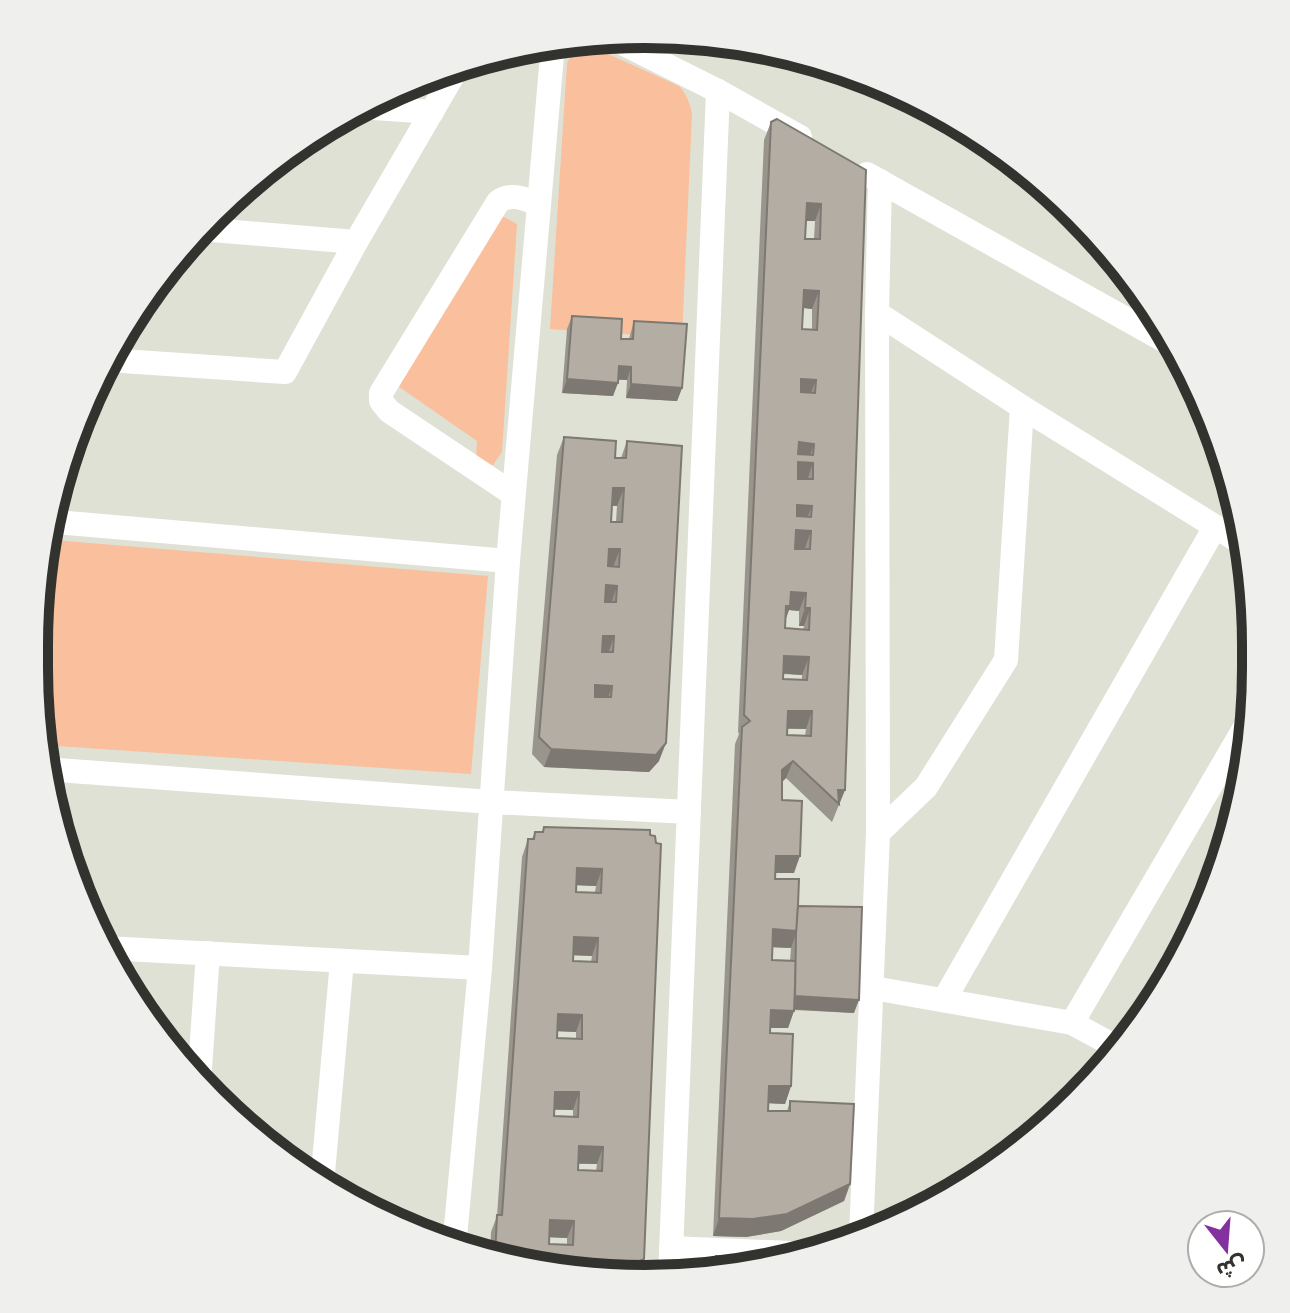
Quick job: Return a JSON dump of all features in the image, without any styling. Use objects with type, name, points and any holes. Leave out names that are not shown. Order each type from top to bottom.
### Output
[{"type":"street","points":[[633,48],[826,151]]},
{"type":"street","points":[[455,1234],[480,968],[513,494],[552,55]]},
{"type":"street","points":[[120,361],[285,372],[450,81]]},
{"type":"street","points":[[670,1264],[718,91]]},
{"type":"street","points":[[384,109],[432,112]]},
{"type":"street","points":[[853,166],[1145,319]]},
{"type":"street","points":[[862,1224],[878,833],[877,313],[880,181]]},
{"type":"street","points":[[513,494],[389,411],[381,401],[381,393],[498,202],[517,197],[538,204]]},
{"type":"street","points":[[216,230],[356,242]]},
{"type":"street","points":[[877,313],[1232,537]]},
{"type":"street","points":[[878,833],[926,787],[1006,660],[1022,407]]},
{"type":"street","points":[[61,522],[508,561]]},
{"type":"street","points":[[944,1000],[1215,527]]},
{"type":"street","points":[[1072,1023],[1238,740]]},
{"type":"street","points":[[57,770],[491,802],[689,812]]},
{"type":"street","points":[[119,949],[480,968]]},
{"type":"street","points":[[200,1066],[208,953]]},
{"type":"street","points":[[323,1170],[342,961]]},
{"type":"street","points":[[873,988],[1072,1023],[1109,1043]]},
{"type":"street","points":[[671,1248],[769,1252]]},
{"type":"shaded area","points":[[599,50],[679,86],[689,102],[692,113],[682,338],[550,329],[567,63],[577,52]]},
{"type":"shaded area","points":[[498,214],[517,224],[502,452],[493,465],[486,465],[476,457],[477,441],[395,384]]},
{"type":"shaded area","points":[[57,540],[488,576],[471,774],[53,746],[49,707],[49,606]]},
{"type":"building","points":[[777,119],[866,170],[845,790],[838,790],[839,804],[793,761],[782,770],[782,800],[802,801],[800,856],[776,856],[775,879],[799,879],[797,931],[773,929],[772,960],[796,961],[794,1011],[771,1010],[770,1033],[793,1034],[791,1086],[769,1086],[768,1111],[790,1111],[790,1101],[854,1104],[850,1184],[787,1214],[753,1219],[719,1218],[742,727],[750,721],[744,715],[771,122]],"holes":[[[807,203],[821,204],[820,239],[805,239]],[[804,290],[819,291],[817,330],[802,329]],[[801,379],[816,380],[815,393],[801,392]],[[799,442],[814,444],[813,455],[798,454]],[[798,462],[813,463],[813,479],[798,479]],[[797,505],[812,506],[811,517],[797,516]],[[796,530],[811,531],[810,549],[795,549]],[[791,592],[806,593],[805,608],[810,608],[809,630],[785,628],[786,606],[790,606]],[[784,656],[809,657],[807,680],[783,679]],[[788,711],[812,711],[811,736],[787,735]]]},
{"type":"building","points":[[572,316],[622,319],[621,339],[633,339],[634,321],[687,324],[682,388],[631,384],[631,367],[619,366],[618,383],[567,379]]},
{"type":"building","points":[[564,437],[616,441],[615,458],[626,458],[627,441],[682,446],[666,743],[656,755],[551,749],[539,737]],"holes":[[[613,488],[624,488],[622,522],[611,522]],[[609,549],[620,549],[619,567],[608,566]],[[606,585],[617,586],[616,602],[605,602]],[[603,636],[614,636],[613,652],[602,652]],[[595,685],[612,686],[611,697],[595,697]]]},
{"type":"building","points":[[544,827],[650,830],[656,843],[661,844],[644,1259],[632,1265],[567,1260],[496,1246],[497,1215],[502,1215],[528,839],[534,839],[535,832],[543,832]],"holes":[[[577,868],[602,869],[601,893],[576,892]],[[574,937],[598,938],[597,962],[573,961]],[[558,1014],[582,1015],[582,1039],[557,1038]],[[555,1092],[579,1092],[578,1117],[554,1116]],[[579,1146],[603,1147],[602,1171],[578,1170]],[[550,1220],[574,1221],[573,1245],[549,1244]]]},
{"type":"building","points":[[798,906],[862,907],[859,1000],[795,996]]},
{"type":"building","points":[[716,1256],[742,1257],[723,1260],[716,1261]]}]
